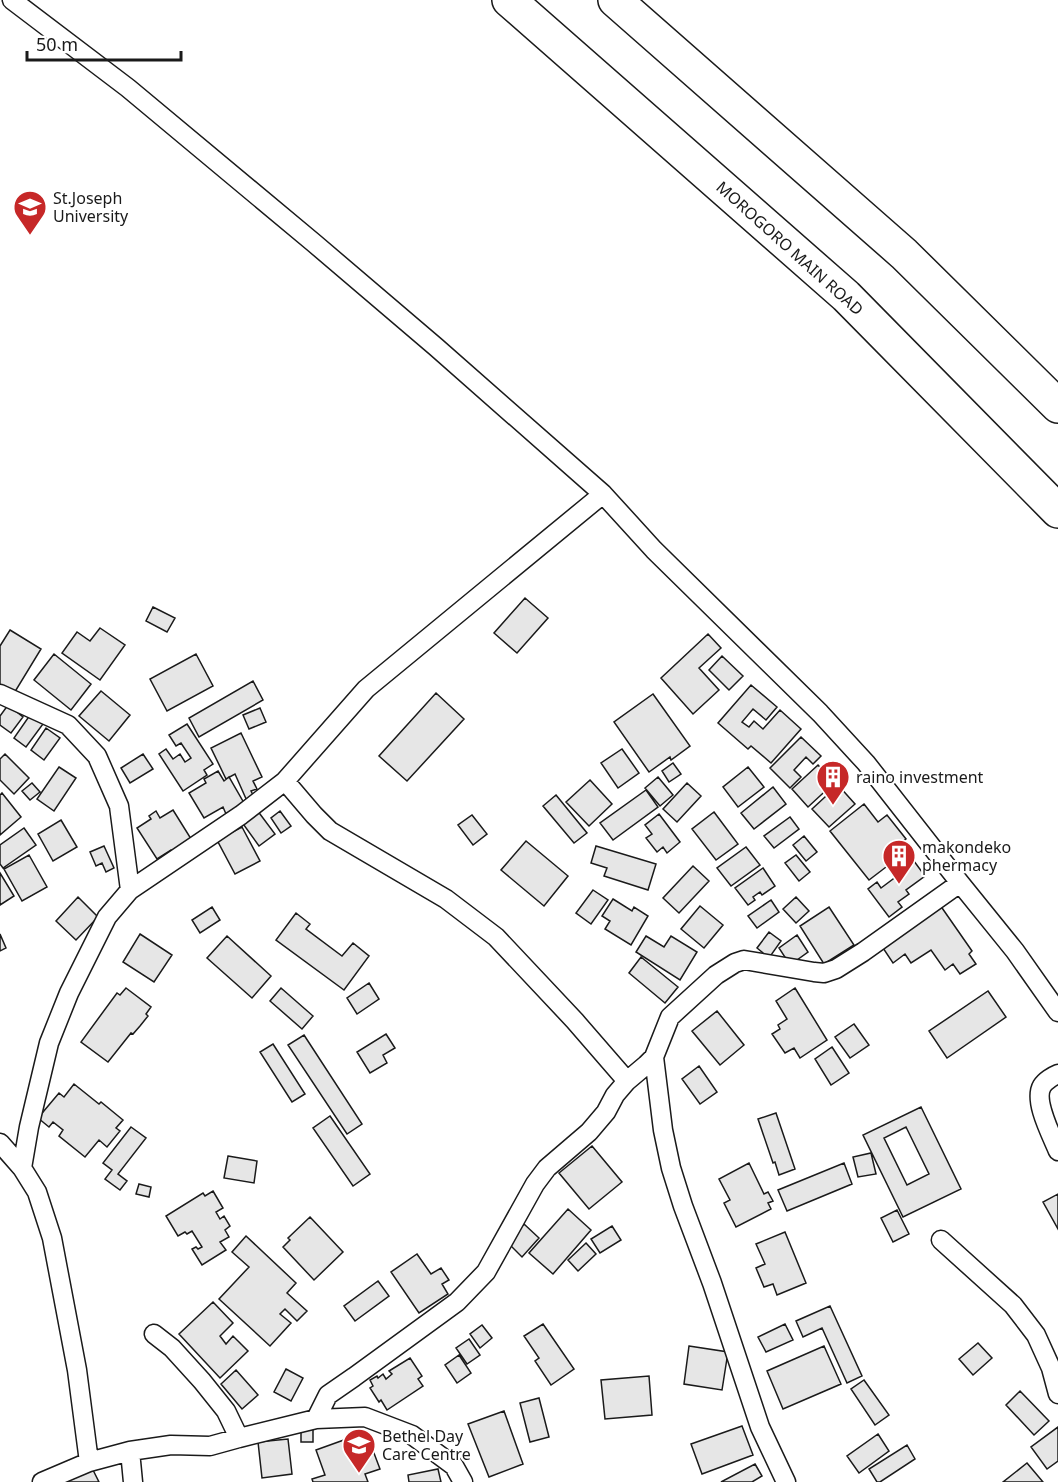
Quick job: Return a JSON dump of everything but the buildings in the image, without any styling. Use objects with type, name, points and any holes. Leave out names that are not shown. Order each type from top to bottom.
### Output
[{"type":"highway","name":"MOROGORO MAIN ROAD","points":[[508,0],[846,296],[1058,511]]},
{"type":"highway","points":[[615,0],[904,254],[1058,406]]},
{"type":"street","points":[[12,0],[128,88],[314,243],[603,494],[654,550],[820,713],[866,763],[1015,951],[1058,1012]]},
{"type":"street","points":[[22,1168],[29,1127],[49,1043],[69,993],[107,917],[130,890],[242,815],[285,781],[366,689],[603,494]]},
{"type":"street","points":[[0,694],[68,725],[97,756],[119,806],[130,890]]},
{"type":"street","points":[[285,781],[330,831],[446,899],[496,937],[627,1081]]},
{"type":"street","points":[[316,1419],[328,1395],[457,1302],[486,1272],[535,1184],[547,1168],[589,1132],[627,1081],[654,1057],[670,1017],[716,975],[744,960],[824,973],[836,969],[960,883]]},
{"type":"street","points":[[654,1057],[663,1130],[671,1168],[760,1426],[786,1482]]},
{"type":"street","points":[[1058,1074],[1042,1085],[1039,1099],[1058,1151]]},
{"type":"street","points":[[0,1143],[22,1168],[37,1192],[52,1238],[77,1370],[89,1462]]},
{"type":"street","points":[[941,1240],[1013,1305],[1036,1335],[1051,1368],[1058,1394]]},
{"type":"street","points":[[154,1334],[172,1348],[214,1396],[226,1411],[239,1438]]},
{"type":"street","points":[[42,1482],[89,1462],[130,1451],[171,1445],[210,1446],[316,1419],[365,1417],[412,1435],[454,1466],[463,1482]]},
{"type":"street","points":[[130,1451],[133,1482]]},
{"type":"place","name":"St.Joseph University","points":[[30,236]]},
{"type":"place","name":"raino investment","points":[[833,806]]},
{"type":"place","name":"makondeko phermacy","points":[[899,885]]},
{"type":"place","name":"Bethel Day Care Centre","points":[[359,1474]]}]
